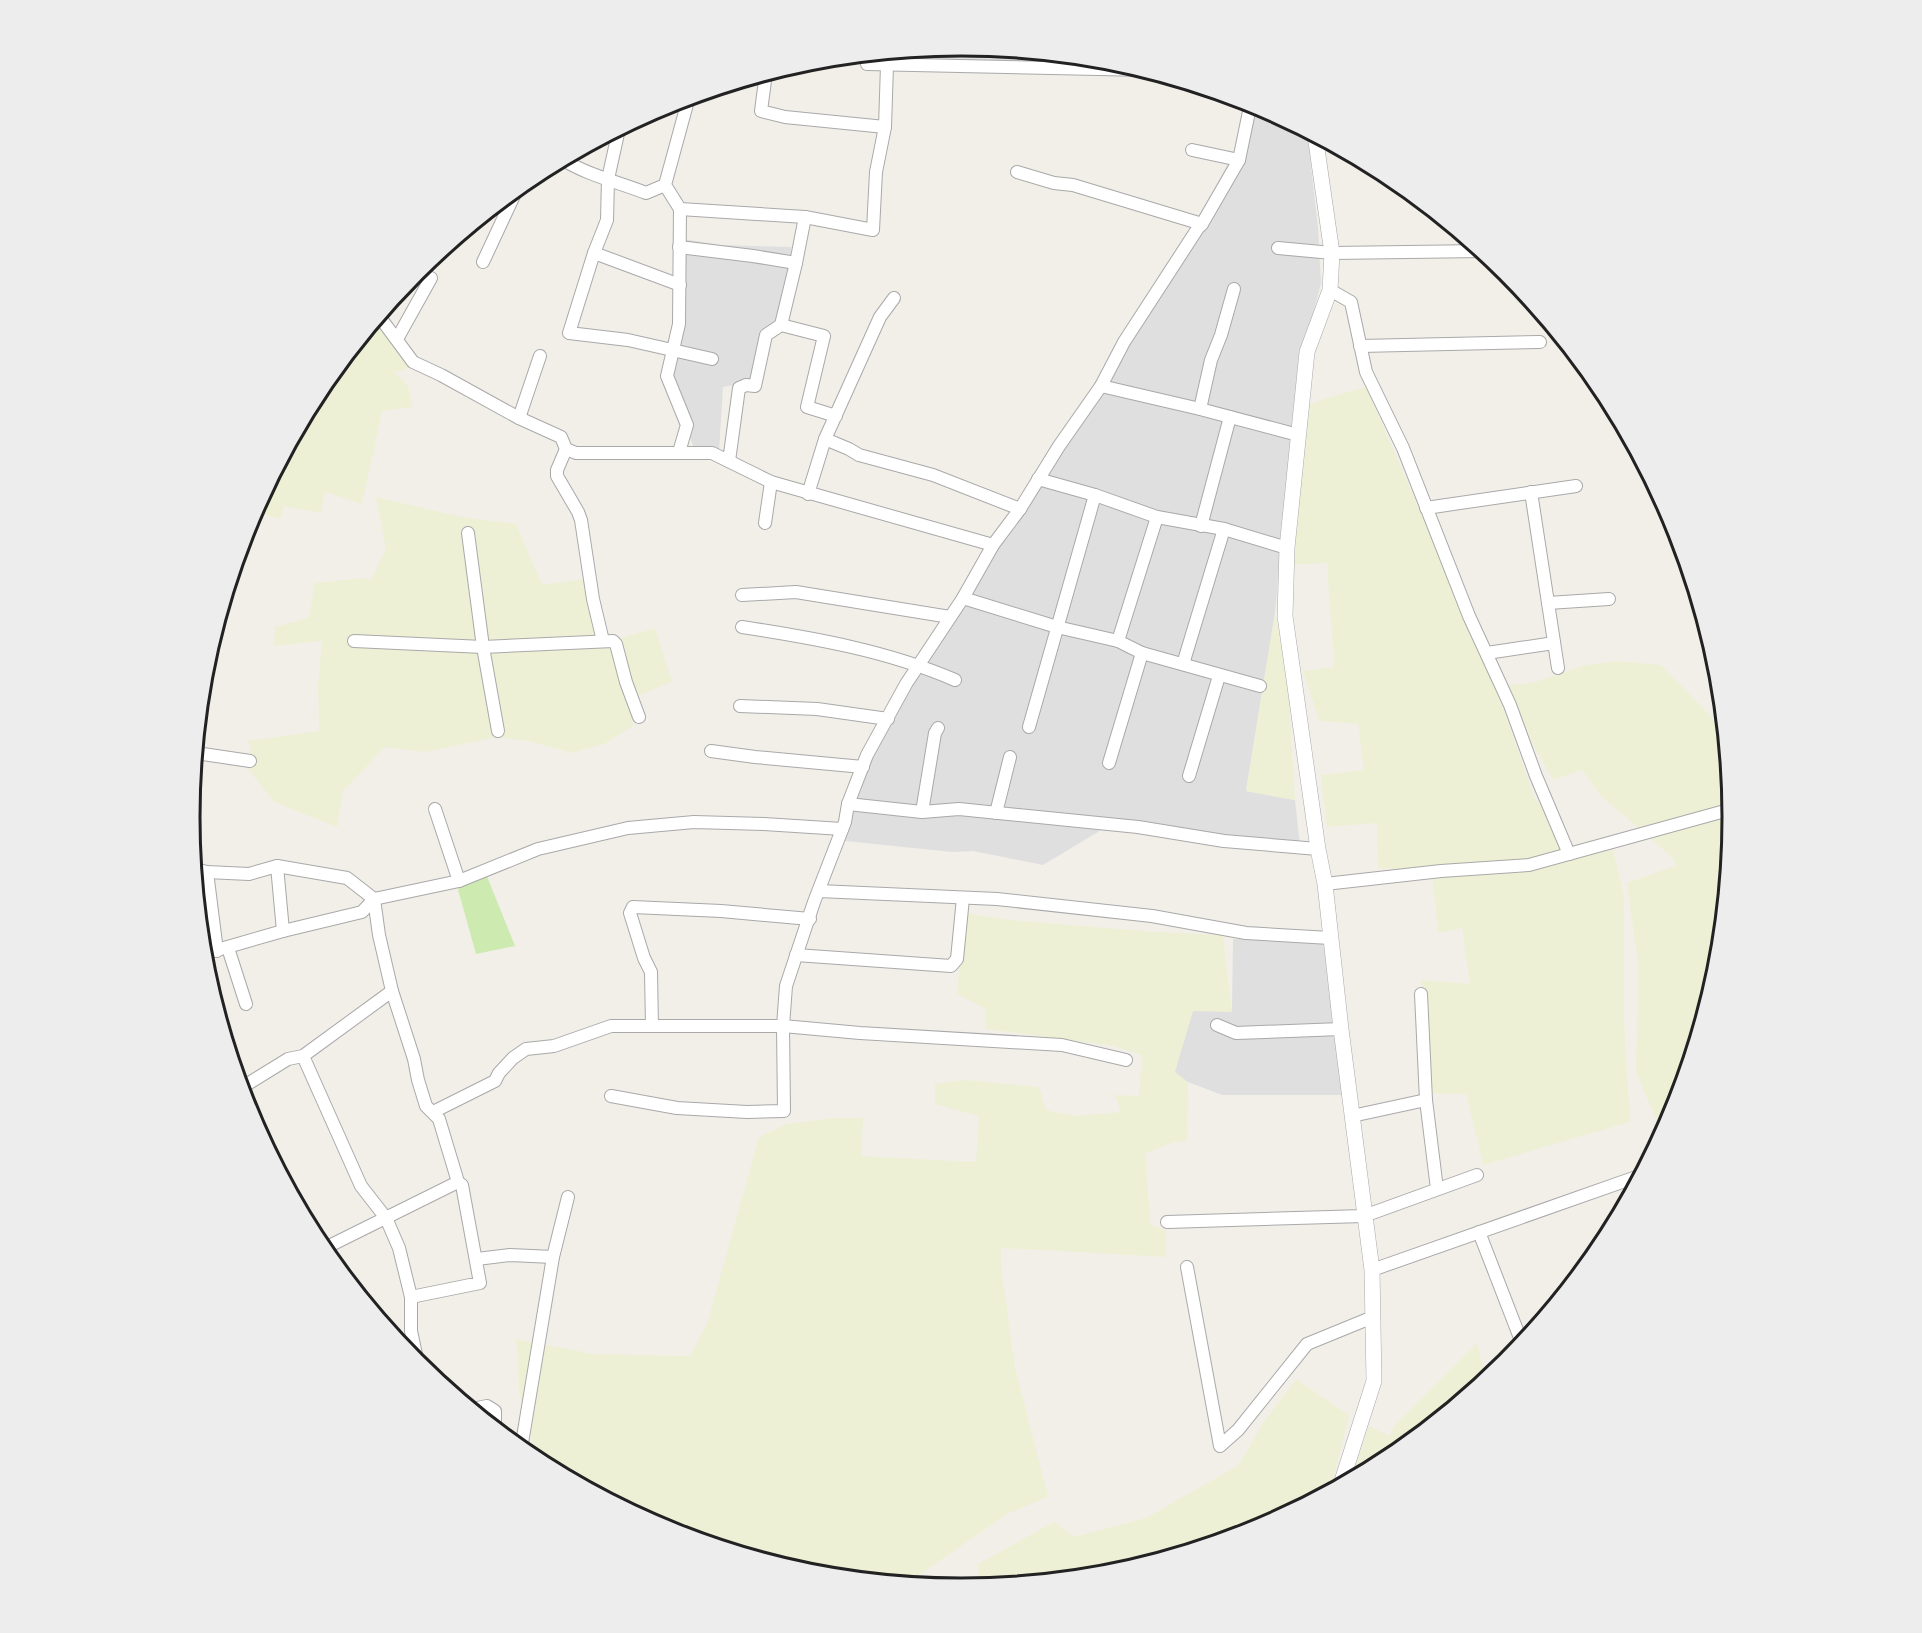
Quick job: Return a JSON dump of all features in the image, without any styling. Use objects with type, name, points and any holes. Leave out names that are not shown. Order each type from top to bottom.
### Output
[{"type":"street","points":[[867,62],[867,64],[887,65],[1104,69]]},
{"type":"street","points":[[680,209],[805,217],[873,230],[876,172],[885,127],[887,65]]},
{"type":"street","points":[[765,81],[761,111],[785,117],[885,127]]},
{"type":"street","points":[[679,452],[687,425],[667,376],[679,324],[680,209],[665,186],[686,107]]},
{"type":"street","points":[[611,1096],[677,1108],[747,1112],[784,1111],[783,1026],[786,986],[867,755],[906,684],[963,598],[993,545],[1020,509],[1059,446],[1101,386],[1136,323],[1202,224],[1239,160],[1249,112]]},
{"type":"street","points":[[617,138],[608,179],[607,219],[569,333],[628,340],[712,359]]},
{"type":"street","points":[[1316,144],[1332,253],[1330,290],[1307,352],[1287,548],[1285,616],[1325,884],[1372,1270],[1374,1381],[1344,1474]]},
{"type":"street","points":[[1192,150],[1239,160]]},
{"type":"street","points":[[570,164],[579,170],[645,194],[665,186]]},
{"type":"street","points":[[1017,172],[1054,183],[1072,185],[1202,224]]},
{"type":"street","points":[[483,262],[509,205]]},
{"type":"street","points":[[729,461],[739,388],[755,386],[766,335],[781,325],[805,217]]},
{"type":"street","points":[[679,247],[796,263]]},
{"type":"street","points":[[1278,248],[1332,253],[1471,251]]},
{"type":"street","points":[[594,253],[680,285]]},
{"type":"street","points":[[396,339],[431,278]]},
{"type":"street","points":[[1200,409],[1211,360],[1234,289]]},
{"type":"street","points":[[1330,290],[1351,302],[1366,372],[1403,448],[1469,616],[1510,705],[1536,776],[1569,854]]},
{"type":"street","points":[[808,494],[825,439],[880,317],[894,298]]},
{"type":"street","points":[[383,322],[413,362],[519,418],[561,437],[566,448],[576,453],[712,453],[771,482],[993,545]]},
{"type":"street","points":[[781,325],[824,336],[807,407],[836,416]]},
{"type":"street","points":[[1360,346],[1540,342]]},
{"type":"street","points":[[519,418],[540,356]]},
{"type":"street","points":[[1101,386],[1298,435]]},
{"type":"street","points":[[1201,526],[1230,417]]},
{"type":"street","points":[[825,439],[859,455],[933,475],[1020,509]]},
{"type":"street","points":[[566,448],[557,470],[558,476],[581,520],[593,599],[603,641]]},
{"type":"street","points":[[1038,479],[1095,495],[1157,517],[1224,529],[1287,548]]},
{"type":"street","points":[[765,523],[771,482]]},
{"type":"street","points":[[1426,508],[1576,486]]},
{"type":"street","points":[[1531,492],[1558,668]]},
{"type":"street","points":[[1029,727],[1095,495]]},
{"type":"street","points":[[1118,641],[1157,517]]},
{"type":"street","points":[[1183,664],[1224,529]]},
{"type":"street","points":[[468,533],[483,647],[498,731]]},
{"type":"street","points":[[742,596],[796,592],[950,617]]},
{"type":"street","points":[[963,598],[1057,627],[1118,641],[1142,653],[1260,686]]},
{"type":"street","points":[[1548,603],[1609,599]]},
{"type":"street","points":[[742,627],[801,636],[919,664],[955,680]]},
{"type":"street","points":[[354,641],[483,647],[615,642],[639,717]]},
{"type":"street","points":[[1487,653],[1554,643]]},
{"type":"street","points":[[1109,763],[1142,653]]},
{"type":"street","points":[[1189,776],[1219,676]]},
{"type":"street","points":[[740,706],[818,708],[888,718]]},
{"type":"street","points":[[922,812],[935,734],[938,728]]},
{"type":"street","points":[[711,751],[863,767]]},
{"type":"street","points":[[203,754],[250,760]]},
{"type":"street","points":[[996,813],[1010,757]]},
{"type":"street","points":[[848,804],[922,812],[959,809],[1138,827],[1224,841],[1318,849]]},
{"type":"street","points":[[435,809],[459,881]]},
{"type":"street","points":[[1325,884],[1441,871],[1529,865],[1722,812]]},
{"type":"street","points":[[213,951],[283,931],[362,912],[374,899],[459,881],[538,849],[628,828],[694,822],[842,829]]},
{"type":"street","points":[[202,870],[249,874],[277,866],[347,878],[374,899],[379,934],[392,991],[414,1059],[426,1106],[439,1119],[458,1182],[462,1185],[480,1283],[411,1297]]},
{"type":"street","points":[[277,866],[283,931]]},
{"type":"street","points":[[203,878],[222,949],[246,1004]]},
{"type":"street","points":[[819,891],[997,898],[1152,916],[1246,933],[1330,938]]},
{"type":"street","points":[[796,955],[951,966],[957,959],[963,898]]},
{"type":"street","points":[[652,1026],[651,972],[644,958],[630,913],[633,907],[721,911],[810,919]]},
{"type":"street","points":[[249,1083],[288,1059],[303,1056],[392,991]]},
{"type":"street","points":[[1421,994],[1426,1100],[1437,1189]]},
{"type":"street","points":[[1217,1025],[1236,1033],[1341,1029]]},
{"type":"street","points":[[433,1112],[495,1081],[513,1058],[526,1049],[554,1046],[611,1026],[783,1026],[1062,1045],[1126,1060]]},
{"type":"street","points":[[303,1056],[361,1186],[386,1218],[399,1248],[411,1297],[411,1331],[414,1345]]},
{"type":"street","points":[[1352,1116],[1426,1100]]},
{"type":"street","points":[[1167,1222],[1364,1215],[1477,1175]]},
{"type":"street","points":[[1372,1270],[1630,1179]]},
{"type":"street","points":[[332,1245],[458,1182]]},
{"type":"street","points":[[523,1438],[553,1257],[568,1197]]},
{"type":"street","points":[[1479,1232],[1518,1334]]},
{"type":"street","points":[[477,1259],[510,1255],[553,1257]]},
{"type":"street","points":[[1187,1267],[1220,1446],[1238,1430],[1307,1344],[1372,1317]]},
{"type":"street","points":[[482,1407],[487,1406],[495,1411],[495,1418]]},
{"type":"shaded area","points":[[961,56],[1011,57],[1081,65],[868,63],[911,57]]},
{"type":"shaded area","points":[[1255,114],[1308,139],[1318,228],[1321,283],[1302,356],[1275,613],[1246,791],[1295,800],[1300,846],[1113,823],[1043,865],[973,851],[952,852],[836,840],[891,700],[1118,362]]},
{"type":"shaded area","points":[[677,238],[721,245],[791,247],[790,315],[770,328],[754,381],[723,387],[719,452],[694,449],[668,372],[673,336]]},
{"type":"shaded area","points":[[1233,939],[1323,941],[1346,1095],[1222,1095],[1173,1074],[1192,1007],[1232,1008]]},
{"type":"green space","points":[[382,324],[412,367],[395,372],[408,386],[413,407],[382,411],[362,504],[325,492],[321,513],[284,506],[280,519],[263,514],[278,480],[328,394],[357,353]]},
{"type":"green space","points":[[1366,387],[1492,677],[1534,797],[1577,852],[1613,850],[1624,896],[1624,1018],[1630,1122],[1483,1165],[1466,1094],[1430,1093],[1421,980],[1470,984],[1462,928],[1438,933],[1432,870],[1378,868],[1377,823],[1327,827],[1321,775],[1364,770],[1358,724],[1319,721],[1303,671],[1334,667],[1327,563],[1291,565],[1310,405]]},
{"type":"green space","points":[[376,497],[462,517],[516,524],[542,585],[591,578],[606,643],[655,628],[672,682],[630,699],[633,726],[604,744],[572,753],[528,741],[496,737],[425,752],[385,747],[343,791],[337,827],[274,802],[248,769],[251,747],[247,741],[319,731],[318,685],[322,641],[274,646],[275,627],[308,618],[315,583],[364,578],[371,580],[386,549]]},
{"type":"green space","points":[[1275,613],[1288,682],[1295,800],[1246,791]]},
{"type":"green space","points":[[1617,661],[1661,665],[1715,721],[1722,816],[1715,916],[1696,1013],[1682,1061],[1658,1123],[1636,1072],[1638,966],[1627,883],[1675,866],[1674,859],[1600,795],[1582,770],[1553,780],[1532,742],[1508,685],[1532,683],[1586,665]]},
{"type":"green space","points":[[486,874],[515,946],[476,954],[457,886]]},
{"type":"green space","points":[[964,913],[1010,920],[1223,935],[1232,1012],[1193,1011],[1175,1072],[1188,1082],[1187,1141],[1174,1142],[1146,1153],[1150,1225],[1165,1230],[1166,1257],[1001,1248],[1002,1273],[1015,1367],[1048,1497],[1007,1514],[918,1576],[911,1576],[813,1563],[764,1552],[716,1537],[670,1520],[624,1499],[580,1476],[533,1446],[519,1390],[516,1339],[593,1354],[690,1356],[707,1324],[759,1137],[787,1124],[833,1118],[863,1118],[861,1156],[976,1162],[979,1116],[935,1104],[935,1084],[965,1080],[1039,1087],[1046,1110],[1075,1116],[1121,1112],[1115,1095],[1139,1096],[1142,1055],[1113,1046],[986,1029],[986,1009],[957,994]]},
{"type":"green space","points":[[1477,1343],[1484,1370],[1424,1420],[1355,1467],[1369,1426],[1389,1436],[1395,1425]]},
{"type":"green space","points":[[1296,1379],[1349,1415],[1333,1480],[1252,1520],[1158,1552],[1060,1571],[976,1577],[979,1574],[978,1564],[1054,1522],[1074,1537],[1146,1518],[1239,1465],[1263,1423]]}]
